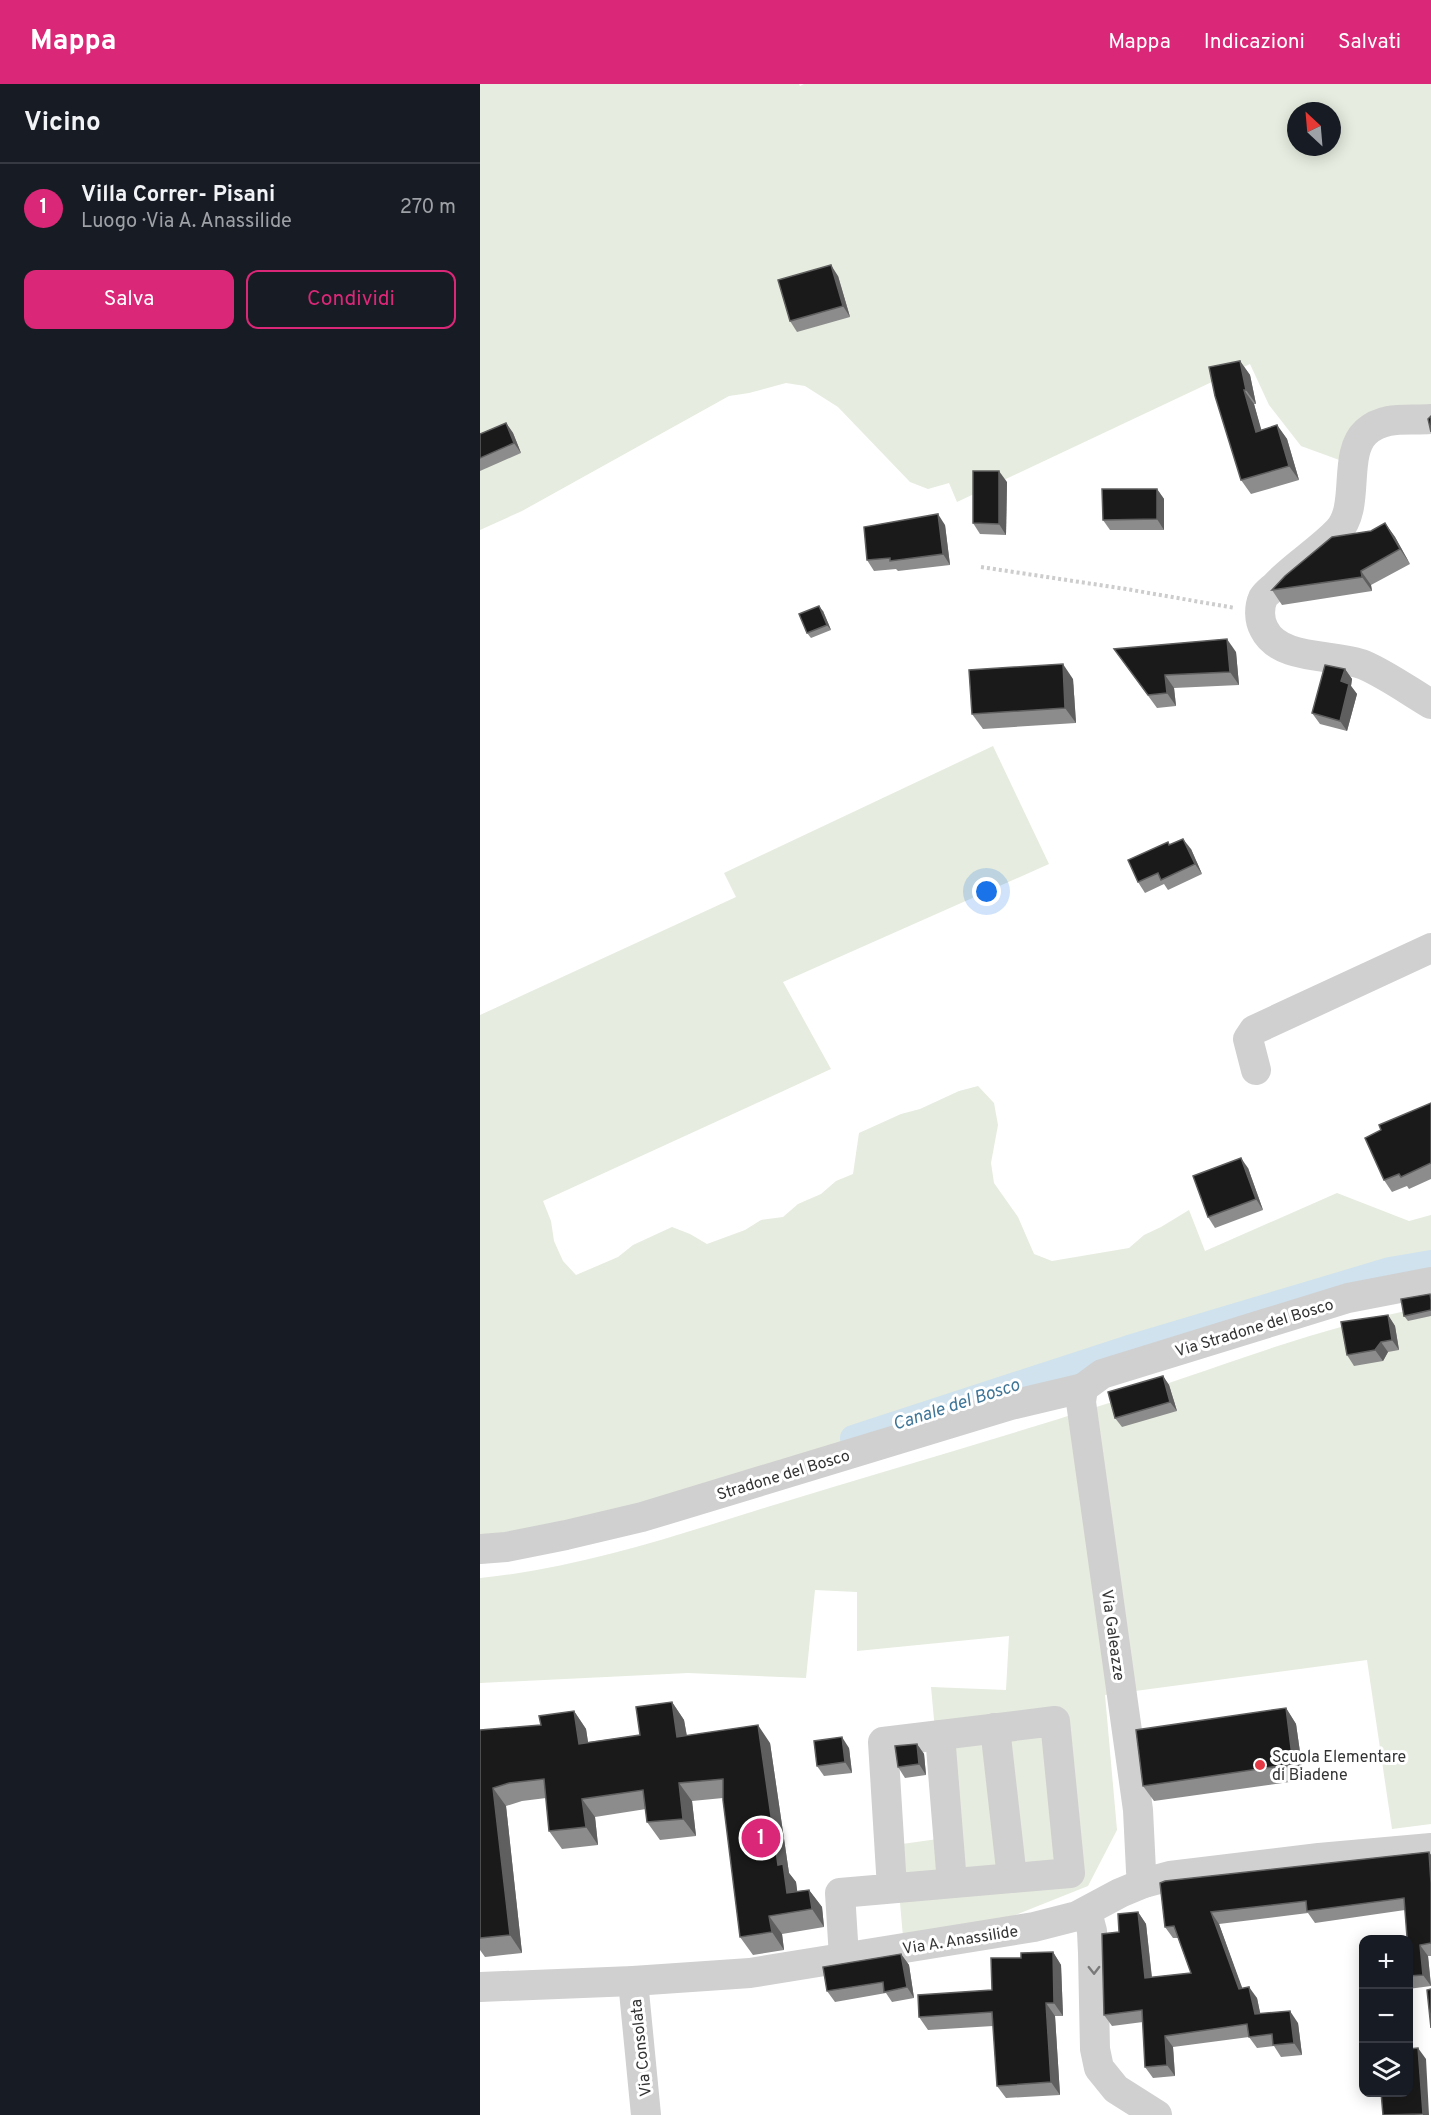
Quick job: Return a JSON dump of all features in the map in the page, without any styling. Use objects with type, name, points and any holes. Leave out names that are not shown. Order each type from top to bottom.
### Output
[{"type":"street","points":[[1431,418],[1378,422],[1363,434],[1356,450],[1349,508],[1340,529],[1292,569],[1264,597],[1259,613],[1264,630],[1276,642],[1295,652],[1362,664],[1431,704]]},
{"type":"street","points":[[1256,1070],[1248,1039],[1254,1030],[1431,948]]},
{"type":"street","name":"Via Stradone del Bosco","points":[[1083,1388],[1102,1374],[1326,1305],[1431,1282]]},
{"type":"street","name":"Stradone del Bosco","points":[[480,1550],[566,1535],[642,1517],[1011,1406],[1083,1388]]},
{"type":"street","name":"Via Galeazze","points":[[1083,1388],[1081,1402],[1138,1810],[1141,1871],[1144,1883]]},
{"type":"street","points":[[844,1957],[840,1893],[1070,1873],[1055,1721],[883,1742],[892,1888]]},
{"type":"street","points":[[995,1728],[1012,1878]]},
{"type":"street","points":[[940,1735],[952,1883]]},
{"type":"street","name":"Via A. Anassilide","points":[[480,1987],[633,1981],[750,1973],[1034,1927],[1087,1912],[1120,1893],[1170,1876],[1319,1858],[1431,1848]]},
{"type":"street","points":[[1087,1912],[1092,1931],[1095,2049],[1099,2068],[1116,2089],[1156,2115]]},
{"type":"street","name":"Via Consolata","points":[[633,1981],[646,2115]]},
{"type":"path","points":[[981,567],[1126,589],[1259,613]]},
{"type":"shaded area","points":[[480,84],[799,84],[800,86],[804,84],[1431,84],[1431,407],[1387,417],[1353,465],[1301,446],[1269,405],[1250,364],[957,502],[949,483],[928,489],[910,482],[838,407],[805,386],[786,383],[729,396],[522,511],[480,530]]},
{"type":"shaded area","points":[[993,746],[1049,864],[783,982],[831,1069],[543,1201],[551,1221],[554,1241],[563,1261],[576,1275],[618,1257],[633,1245],[672,1227],[707,1244],[745,1230],[761,1220],[783,1217],[798,1204],[821,1194],[836,1181],[853,1174],[859,1133],[959,1091],[978,1086],[994,1103],[998,1125],[991,1163],[994,1183],[1018,1217],[1034,1254],[1052,1261],[1129,1248],[1144,1235],[1189,1210],[1205,1251],[1337,1193],[1409,1221],[1431,1215],[1431,1269],[626,1513],[480,1542],[480,1015],[736,897],[724,873]]},
{"type":"shaded area","points":[[1431,1306],[1431,1824],[1392,1829],[1367,1660],[1105,1695],[1117,1830],[1088,1886],[1013,1916],[903,1937],[895,1845],[945,1838],[931,1687],[1006,1690],[1009,1636],[857,1651],[857,1592],[815,1590],[806,1678],[688,1673],[480,1683],[480,1578],[555,1567],[665,1539],[1053,1421],[1302,1338]]},
{"type":"building","points":[[831,265],[843,306],[790,321],[778,280]]},
{"type":"building","points":[[1240,361],[1246,390],[1244,390],[1256,432],[1277,425],[1289,466],[1241,480],[1215,396],[1209,367]]},
{"type":"building","points":[[1431,416],[1431,432],[1428,419]]},
{"type":"building","points":[[506,423],[514,443],[480,458],[480,434]]},
{"type":"building","points":[[973,471],[999,471],[999,524],[973,523]]},
{"type":"building","points":[[1102,489],[1157,489],[1157,519],[1103,520]]},
{"type":"building","points":[[938,514],[943,554],[890,561],[890,558],[867,560],[864,527]]},
{"type":"building","points":[[1385,523],[1400,549],[1361,571],[1362,577],[1272,590],[1285,576],[1332,537],[1371,531]]},
{"type":"building","points":[[819,606],[827,625],[807,633],[799,614]]},
{"type":"building","points":[[1227,639],[1230,672],[1165,675],[1167,693],[1148,695],[1114,649]]},
{"type":"building","points":[[1063,664],[1065,708],[972,714],[969,670]]},
{"type":"building","points":[[1325,665],[1345,669],[1341,681],[1349,684],[1340,721],[1312,713]]},
{"type":"building","points":[[1183,839],[1195,864],[1161,880],[1158,873],[1138,882],[1128,860],[1168,842],[1169,845]]},
{"type":"building","points":[[1431,1103],[1431,1163],[1401,1177],[1399,1174],[1384,1180],[1365,1138],[1381,1130],[1379,1125]]},
{"type":"building","points":[[1241,1158],[1256,1199],[1208,1217],[1193,1176]]},
{"type":"building","points":[[1430,1294],[1431,1310],[1404,1316],[1401,1299]]},
{"type":"building","points":[[1388,1315],[1392,1340],[1381,1342],[1375,1350],[1347,1355],[1341,1322]]},
{"type":"building","points":[[1163,1376],[1170,1402],[1115,1418],[1108,1392]]},
{"type":"building","points":[[672,1702],[677,1737],[758,1725],[778,1865],[783,1864],[787,1893],[809,1890],[812,1909],[769,1916],[772,1932],[740,1937],[723,1800],[723,1779],[679,1783],[683,1819],[647,1822],[643,1790],[582,1799],[586,1827],[549,1831],[544,1779],[509,1783],[493,1788],[510,1935],[480,1938],[480,1730],[541,1725],[539,1716],[574,1711],[579,1744],[640,1735],[636,1707]]},
{"type":"building","points":[[1286,1708],[1293,1764],[1143,1786],[1136,1730]]},
{"type":"building","points":[[842,1737],[845,1762],[817,1766],[814,1741]]},
{"type":"building","points":[[917,1744],[919,1764],[898,1767],[895,1746]]},
{"type":"building","points":[[1429,1852],[1431,1943],[1420,1945],[1423,1975],[1413,1976],[1413,1935],[1407,1935],[1404,1898],[1307,1911],[1306,1901],[1211,1912],[1239,1989],[1249,1987],[1255,2014],[1290,2011],[1294,2043],[1273,2045],[1272,2034],[1249,2037],[1247,2024],[1165,2036],[1167,2065],[1145,2067],[1142,2010],[1104,2015],[1102,1934],[1119,1932],[1118,1914],[1138,1912],[1145,1978],[1191,1973],[1174,1926],[1165,1927],[1160,1883]]},
{"type":"building","points":[[1053,1952],[1054,2003],[1046,2003],[1051,2082],[997,2086],[992,2012],[919,2017],[918,1995],[992,1990],[991,1958],[1021,1958],[1021,1953]]},
{"type":"building","points":[[901,1954],[907,1987],[884,1992],[883,1982],[827,1991],[823,1967]]},
{"type":"building","points":[[1431,1989],[1431,2028],[1427,1990]]},
{"type":"building","points":[[1413,2048],[1418,2048],[1423,2114],[1383,2115],[1381,2097],[1413,2097]]},
{"type":"waterway","name":"Canale del Bosco","points":[[853,1438],[1129,1348],[1390,1270],[1431,1263]]},
{"type":"place","name":"Scuola Elementare di Biadene","points":[[1260,1765]]},
{"type":"place","name":"Villa Correr- Pisani","points":[[761,1838]]}]
